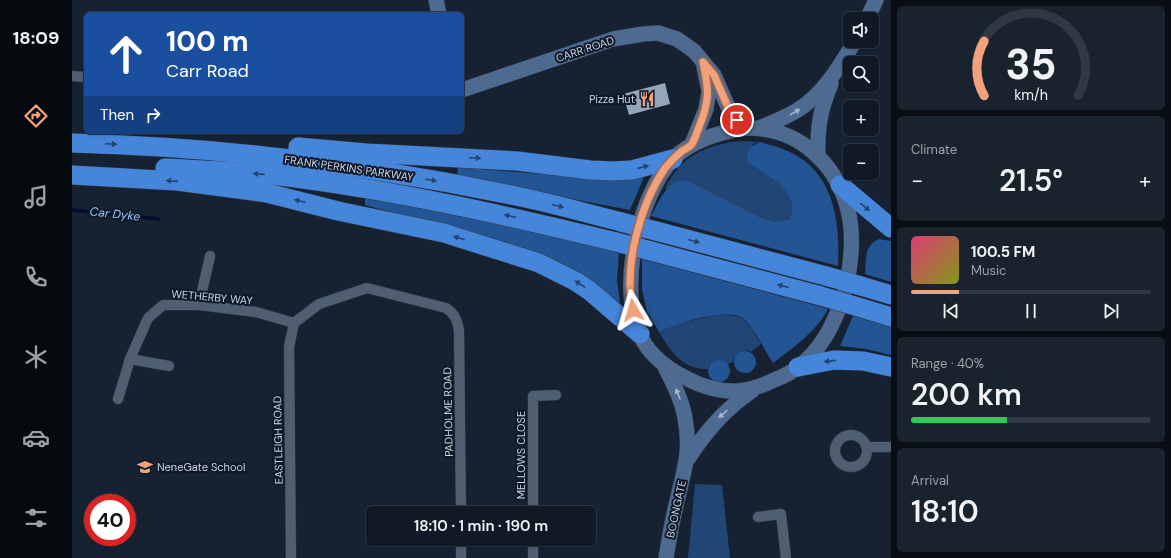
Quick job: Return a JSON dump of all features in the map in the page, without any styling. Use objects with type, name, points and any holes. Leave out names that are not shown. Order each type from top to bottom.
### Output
[{"type":"highway","name":"FRANK PERKINS PARKWAY","points":[[72,143],[146,145],[243,153],[293,147],[341,158],[365,161],[516,196],[656,231],[826,276],[891,295]]},
{"type":"highway","points":[[365,161],[518,161],[590,170],[613,171],[632,170],[673,159]]},
{"type":"highway","name":"FRANK PERKINS PARKWAY","points":[[72,162],[279,176],[410,196],[510,216],[616,242],[821,296],[891,317]]},
{"type":"highway","points":[[72,175],[177,181],[267,193],[338,211],[444,233],[539,263],[575,281],[590,291],[640,334]]},
{"type":"highway","points":[[840,186],[891,228]]},
{"type":"highway","points":[[798,367],[834,360],[863,361],[891,367]]},
{"type":"street","points":[[436,0],[439,12]]},
{"type":"street","points":[[870,12],[876,0]]},
{"type":"street","name":"CARR ROAD","points":[[464,89],[601,42],[643,34],[658,34],[677,39],[694,52],[714,75],[728,107],[737,120],[752,128]]},
{"type":"street","points":[[752,128],[786,135],[801,142],[825,162],[840,186],[849,211],[852,230],[849,268],[844,293],[836,316],[828,332],[817,347],[798,367],[777,379],[753,389],[735,391],[694,382],[665,367],[650,351],[640,334],[631,299],[631,270],[635,241],[659,178],[673,159],[692,144],[721,132],[752,128],[796,112],[823,89],[835,74],[851,48]]},
{"type":"street","points":[[692,144],[706,109],[709,90],[703,62]]},
{"type":"street","points":[[818,156],[818,124],[823,103],[835,74]]},
{"type":"street","points":[[72,76],[84,77]]},
{"type":"street","points":[[199,305],[210,256]]},
{"type":"street","name":"PADHOLME ROAD","points":[[294,323],[319,304],[367,288],[446,308],[453,313],[457,320],[459,330],[461,506]]},
{"type":"street","name":"WETHERBY WAY","points":[[118,400],[130,359],[148,318],[163,305],[199,305],[256,312],[294,323]]},
{"type":"street","name":"EASTLEIGH ROAD","points":[[291,558],[289,347],[294,323]]},
{"type":"street","points":[[130,359],[169,366]]},
{"type":"street","name":"BOONGATE","points":[[665,367],[679,396],[685,417],[688,438],[687,460],[666,558]]},
{"type":"street","name":"BOONGATE","points":[[687,460],[701,438],[718,418],[753,389]]},
{"type":"street","name":"MELLOWS CLOSE","points":[[532,506],[532,396],[556,395]]},
{"type":"street","points":[[867,447],[891,447]]},
{"type":"street","points":[[758,517],[781,514],[786,558]]},
{"type":"street","points":[[461,546],[461,558]]},
{"type":"street","points":[[532,546],[532,558]]},
{"type":"shaded area","points":[[740,141],[760,142],[753,144],[748,163],[773,179],[787,193],[791,201],[792,210],[789,219],[774,222],[665,189],[678,168],[695,154],[705,149]]},
{"type":"shaded area","points":[[760,142],[792,153],[806,162],[818,174],[826,187],[836,217],[838,233],[838,266],[651,216],[664,192],[673,184],[686,180],[759,217],[774,222],[789,219],[792,210],[791,201],[787,193],[773,179],[748,163],[747,155],[749,148]]},
{"type":"shaded area","points":[[458,167],[612,180],[644,177],[630,210],[457,177]]},
{"type":"shaded area","points":[[365,197],[509,224],[619,253],[617,280],[620,303],[580,273],[445,227],[365,205]]},
{"type":"shaded area","points":[[879,239],[891,241],[891,282],[865,274],[868,249]]},
{"type":"shaded area","points":[[642,259],[828,309],[811,332],[773,363],[747,322],[737,315],[715,315],[689,321],[659,332],[647,312],[642,290]]},
{"type":"shaded area","points":[[716,315],[740,317],[752,329],[761,344],[751,352],[747,350],[734,358],[733,362],[728,364],[720,360],[709,365],[708,369],[699,368],[684,363],[678,358],[659,332],[673,325]]},
{"type":"shaded area","points":[[853,316],[891,327],[891,355],[866,349],[840,346]]},
{"type":"shaded area","points":[[741,351],[749,351],[756,358],[756,366],[749,373],[741,373],[734,366],[734,358]]},
{"type":"shaded area","points":[[715,360],[723,360],[730,367],[730,375],[723,382],[715,382],[708,375],[708,367]]},
{"type":"shaded area","points":[[695,484],[722,485],[730,558],[688,558]]},
{"type":"building","name":"Pizza Hut","points":[[665,83],[670,104],[629,115],[623,94]]},
{"type":"waterway","name":"Car Dyke","points":[[72,210],[159,219]]},
{"type":"place","name":"Pizza Hut","points":[[647,99]]},
{"type":"place","name":"NeneGate School","points":[[145,467]]},
{"type":"route","points":[[633,310],[631,299],[631,270],[635,241],[640,222],[646,206],[665,168],[673,159],[692,144],[702,120],[706,109],[709,90],[703,62],[714,75],[728,107],[737,120]]}]
